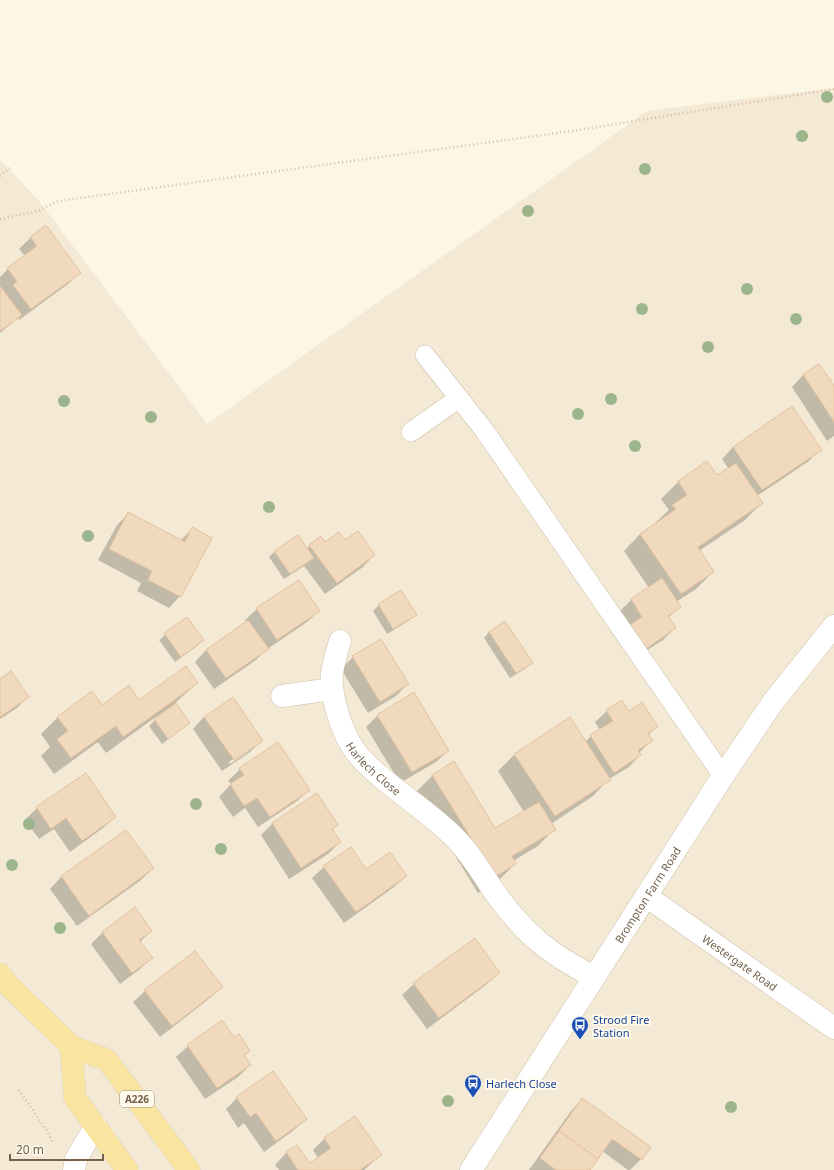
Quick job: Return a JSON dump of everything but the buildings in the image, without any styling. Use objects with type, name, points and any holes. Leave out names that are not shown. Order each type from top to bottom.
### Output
[{"type":"main road","name":"A226","points":[[2,982],[71,1046],[107,1060],[189,1170]]},
{"type":"main road","points":[[71,1046],[75,1098],[96,1125],[127,1170]]},
{"type":"street","name":"Brompton Farm Road","points":[[471,1170],[723,776],[773,702],[834,626]]},
{"type":"street","name":"Harlech Close","points":[[340,641],[333,668],[332,689],[343,728],[357,754],[390,785],[420,807],[457,840],[508,909],[530,935],[545,948],[568,964],[594,978]]},
{"type":"street","points":[[282,696],[332,689]]},
{"type":"street","name":"Westergate Road","points":[[646,896],[834,1028]]},
{"type":"street","points":[[74,1170],[76,1160],[96,1125]]},
{"type":"lane","points":[[425,355],[484,430],[723,776]]},
{"type":"lane","points":[[411,432],[459,398]]},
{"type":"path","points":[[0,218],[38,211],[58,201],[572,130],[834,89]]},
{"type":"path","points":[[0,176],[10,168]]},
{"type":"path","points":[[19,1090],[48,1131],[56,1148]]},
{"type":"shaded area","points":[[834,88],[834,1170],[0,1170],[0,159],[39,201],[207,424],[647,111]]},
{"type":"place","name":"Strood Fire Station","points":[[580,1040]]},
{"type":"place","name":"Harlech Close","points":[[473,1098]]}]
